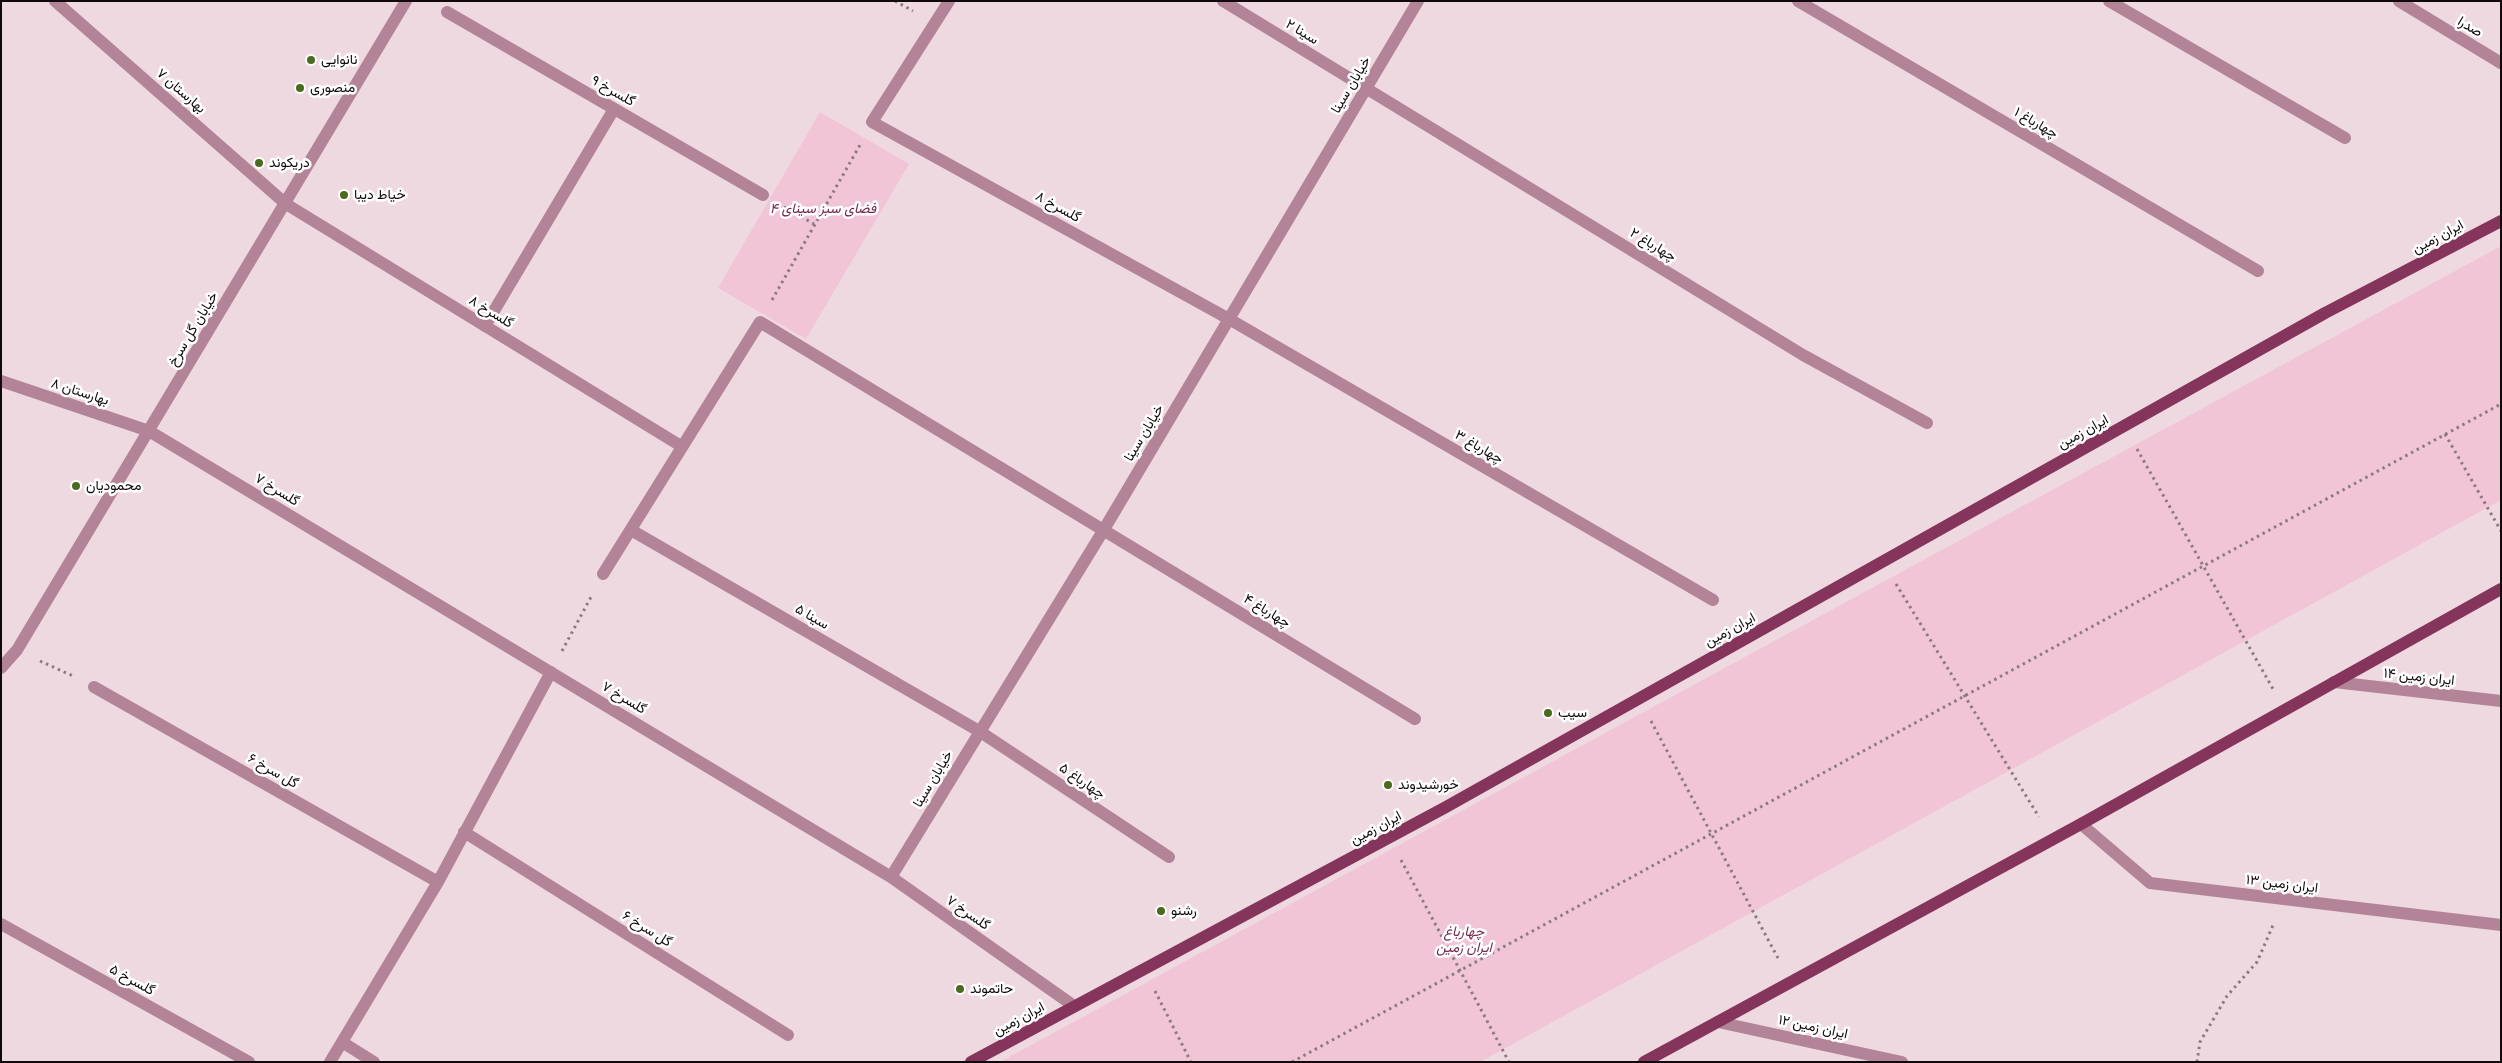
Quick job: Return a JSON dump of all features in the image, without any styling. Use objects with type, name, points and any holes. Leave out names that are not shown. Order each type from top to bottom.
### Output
[{"type":"main road","name":"ایران زمین","points":[[971,1062],[1389,838],[2326,313],[2501,221]]},
{"type":"main road","points":[[1644,1062],[2081,824],[2501,589]]},
{"type":"street","name":"بهارستان ۷","points":[[56,1],[286,204]]},
{"type":"street","name":"خیابان گل سرخ","points":[[1,668],[17,650],[406,1]]},
{"type":"street","points":[[872,122],[949,1]]},
{"type":"street","name":"سینا ۲","points":[[1223,1],[1366,88]]},
{"type":"street","name":"خیابان سینا","points":[[891,877],[1102,531],[1418,1]]},
{"type":"street","name":"چهارباغ ۱","points":[[1798,1],[2258,271]]},
{"type":"street","points":[[2109,1],[2344,138]]},
{"type":"street","name":"صدرا","points":[[2399,1],[2501,63]]},
{"type":"street","name":"گلسرخ ۹","points":[[447,12],[763,195]]},
{"type":"street","name":"چهارباغ ۲","points":[[1366,88],[1804,355],[1927,423]]},
{"type":"street","points":[[485,326],[614,109]]},
{"type":"street","name":"گلسرخ ۸","points":[[872,122],[1229,318]]},
{"type":"street","name":"گلسرخ ۸","points":[[286,204],[681,446]]},
{"type":"street","name":"چهارباغ ۳","points":[[1229,318],[1713,600]]},
{"type":"street","points":[[603,574],[760,322]]},
{"type":"street","name":"چهارباغ ۴","points":[[760,322],[1102,531],[1285,638],[1415,719]]},
{"type":"street","name":"بهارستان ۸","points":[[1,381],[149,430]]},
{"type":"street","name":"گلسرخ ۷","points":[[149,430],[891,877],[1074,1006]]},
{"type":"street","name":"سینا ۵","points":[[631,530],[979,731]]},
{"type":"street","points":[[330,1062],[438,882],[551,672]]},
{"type":"street","name":"ایران زمین ۱۴","points":[[2334,682],[2501,701]]},
{"type":"street","name":"گل سرخ ۶","points":[[94,686],[438,882]]},
{"type":"street","name":"چهارباغ ۵","points":[[979,731],[1169,857]]},
{"type":"street","name":"ایران زمین ۱۳","points":[[2081,824],[2150,883],[2501,926]]},
{"type":"street","name":"گل سرخ ۶","points":[[464,832],[788,1035]]},
{"type":"street","name":"گلسرخ ۵","points":[[1,924],[248,1062]]},
{"type":"street","name":"ایران زمین ۱۲","points":[[1718,1022],[1902,1062]]},
{"type":"street","points":[[342,1042],[374,1062]]},
{"type":"path","points":[[760,322],[872,122]]},
{"type":"path","points":[[763,195],[814,224]]},
{"type":"path","points":[[1292,1062],[2501,404]]},
{"type":"path","points":[[2124,426],[2285,709]]},
{"type":"path","points":[[2445,434],[2501,531]]},
{"type":"path","points":[[1882,562],[2052,839]]},
{"type":"path","points":[[551,672],[603,574]]},
{"type":"path","points":[[17,650],[94,686]]},
{"type":"path","points":[[1638,699],[1791,982]]},
{"type":"path","points":[[1389,838],[1508,1062]]},
{"type":"path","points":[[2196,1062],[2200,1042],[2227,996],[2257,962],[2266,944],[2282,899]]},
{"type":"path","points":[[1143,970],[1191,1062]]},
{"type":"green space","name":"فضای سبز سینای ۴","points":[[820,112],[909,164],[806,339],[718,288]]},
{"type":"green space","name":"چهارباغ ایران زمین","points":[[2501,246],[2501,500],[1480,1062],[1000,1062]]},
{"type":"place","name":"نانوایی","points":[[311,60]]},
{"type":"place","name":"منصوری","points":[[300,88]]},
{"type":"place","name":"دریکوند","points":[[259,163]]},
{"type":"place","name":"خیاط دیبا","points":[[344,195]]},
{"type":"place","name":"محمودیان","points":[[76,486]]},
{"type":"place","name":"سیب","points":[[1548,713]]},
{"type":"place","name":"خورشیدوند","points":[[1388,785]]},
{"type":"place","name":"رشنو","points":[[1161,911]]},
{"type":"place","name":"حاتموند","points":[[960,989]]}]
